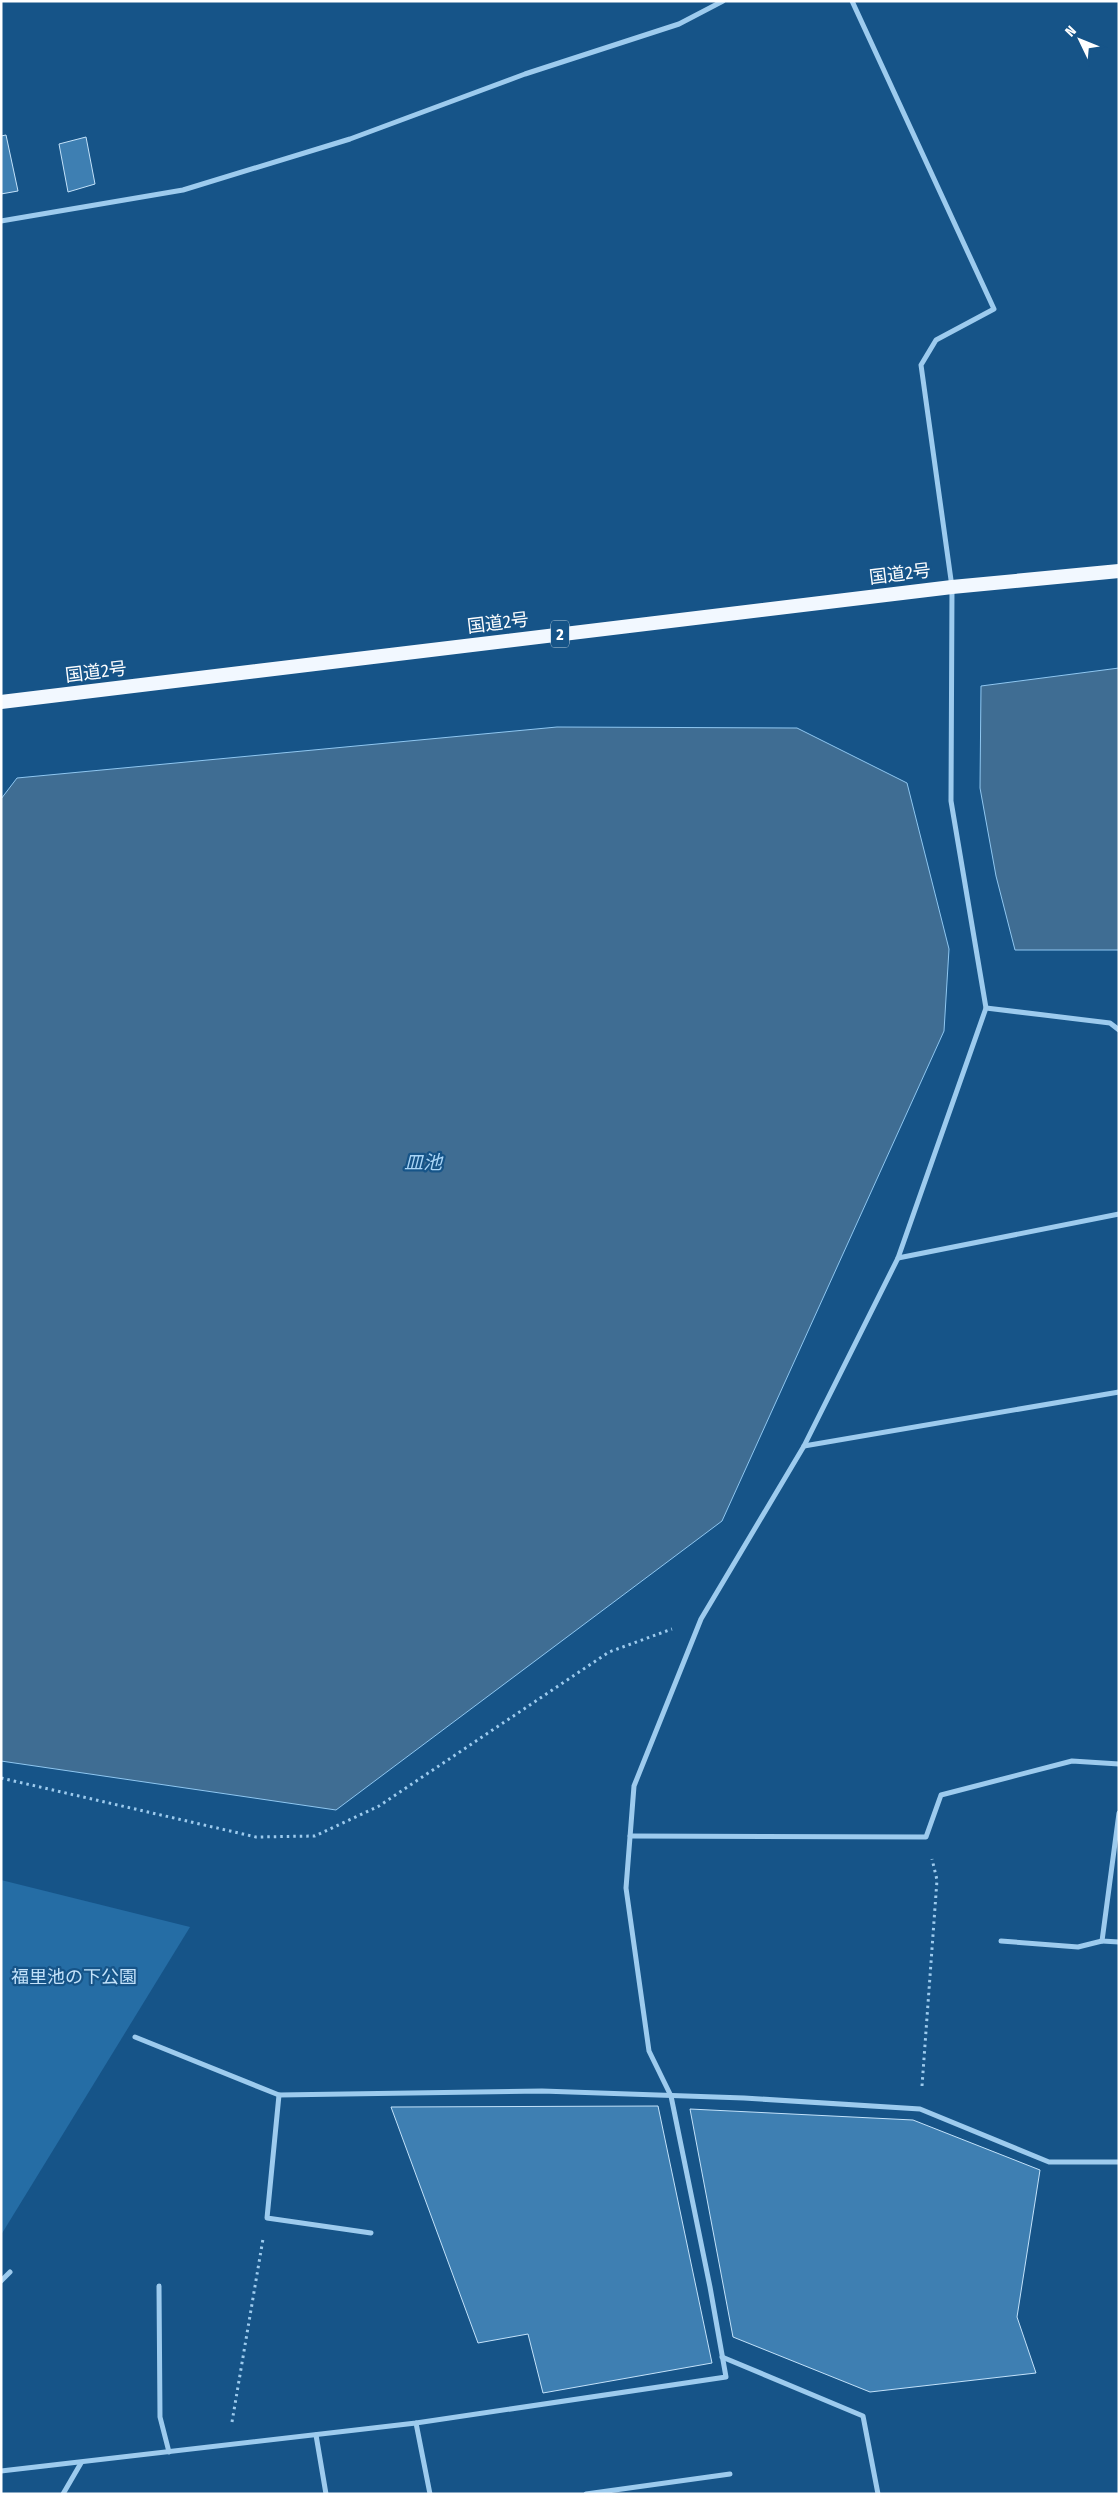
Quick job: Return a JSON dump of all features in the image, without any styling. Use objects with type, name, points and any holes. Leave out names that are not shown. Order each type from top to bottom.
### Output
[{"type":"highway","name":"国道2号","points":[[1,702],[952,587],[1119,571]]},
{"type":"street","points":[[1,221],[183,190],[350,139],[525,74],[679,24],[722,1]]},
{"type":"street","points":[[1,2471],[416,2423],[726,2377],[710,2287],[671,2096],[649,2051],[626,1888],[634,1786],[701,1618],[804,1446],[898,1258],[986,1008],[951,801],[952,587],[921,365],[936,340],[994,309],[852,1]]},
{"type":"street","points":[[986,1008],[1110,1023],[1119,1030]]},
{"type":"street","points":[[898,1258],[1119,1214]]},
{"type":"street","points":[[804,1446],[1119,1392]]},
{"type":"street","points":[[630,1836],[926,1838],[941,1795],[1072,1761],[1119,1764]]},
{"type":"street","points":[[1102,1941],[1119,1813]]},
{"type":"street","points":[[1001,1941],[1078,1947],[1102,1941],[1119,1942]]},
{"type":"street","points":[[135,2037],[279,2095],[542,2091],[920,2109],[1049,2162],[1119,2162]]},
{"type":"street","points":[[279,2095],[267,2218],[371,2233]]},
{"type":"street","points":[[1,2281],[10,2272]]},
{"type":"street","points":[[159,2286],[160,2417],[169,2452]]},
{"type":"street","points":[[722,2357],[863,2416],[878,2494]]},
{"type":"street","points":[[416,2423],[430,2494]]},
{"type":"street","points":[[316,2435],[326,2494]]},
{"type":"street","points":[[63,2494],[80,2463]]},
{"type":"street","points":[[586,2494],[730,2474]]},
{"type":"path","points":[[1,1778],[256,1837],[315,1836],[379,1806],[609,1652],[701,1618]]},
{"type":"path","points":[[920,2109],[938,1880],[926,1838]]},
{"type":"path","points":[[228,2445],[267,2218]]},
{"type":"green space","name":"福里池の下公園","points":[[1,1880],[190,1927],[1,2235]]},
{"type":"water","points":[[1119,668],[1119,950],[1015,950],[996,876],[980,788],[981,686]]},
{"type":"water","name":"皿池","points":[[557,727],[797,728],[907,783],[949,949],[944,1031],[722,1521],[336,1810],[1,1761],[1,799],[17,778]]},
{"type":"building","points":[[6,135],[18,191],[1,194],[1,136]]},
{"type":"building","points":[[86,137],[95,184],[68,192],[59,144]]},
{"type":"building","points":[[658,2106],[712,2363],[543,2393],[528,2334],[478,2343],[391,2107]]},
{"type":"building","points":[[690,2109],[913,2120],[1040,2170],[1017,2317],[1036,2373],[870,2392],[733,2337]]}]
